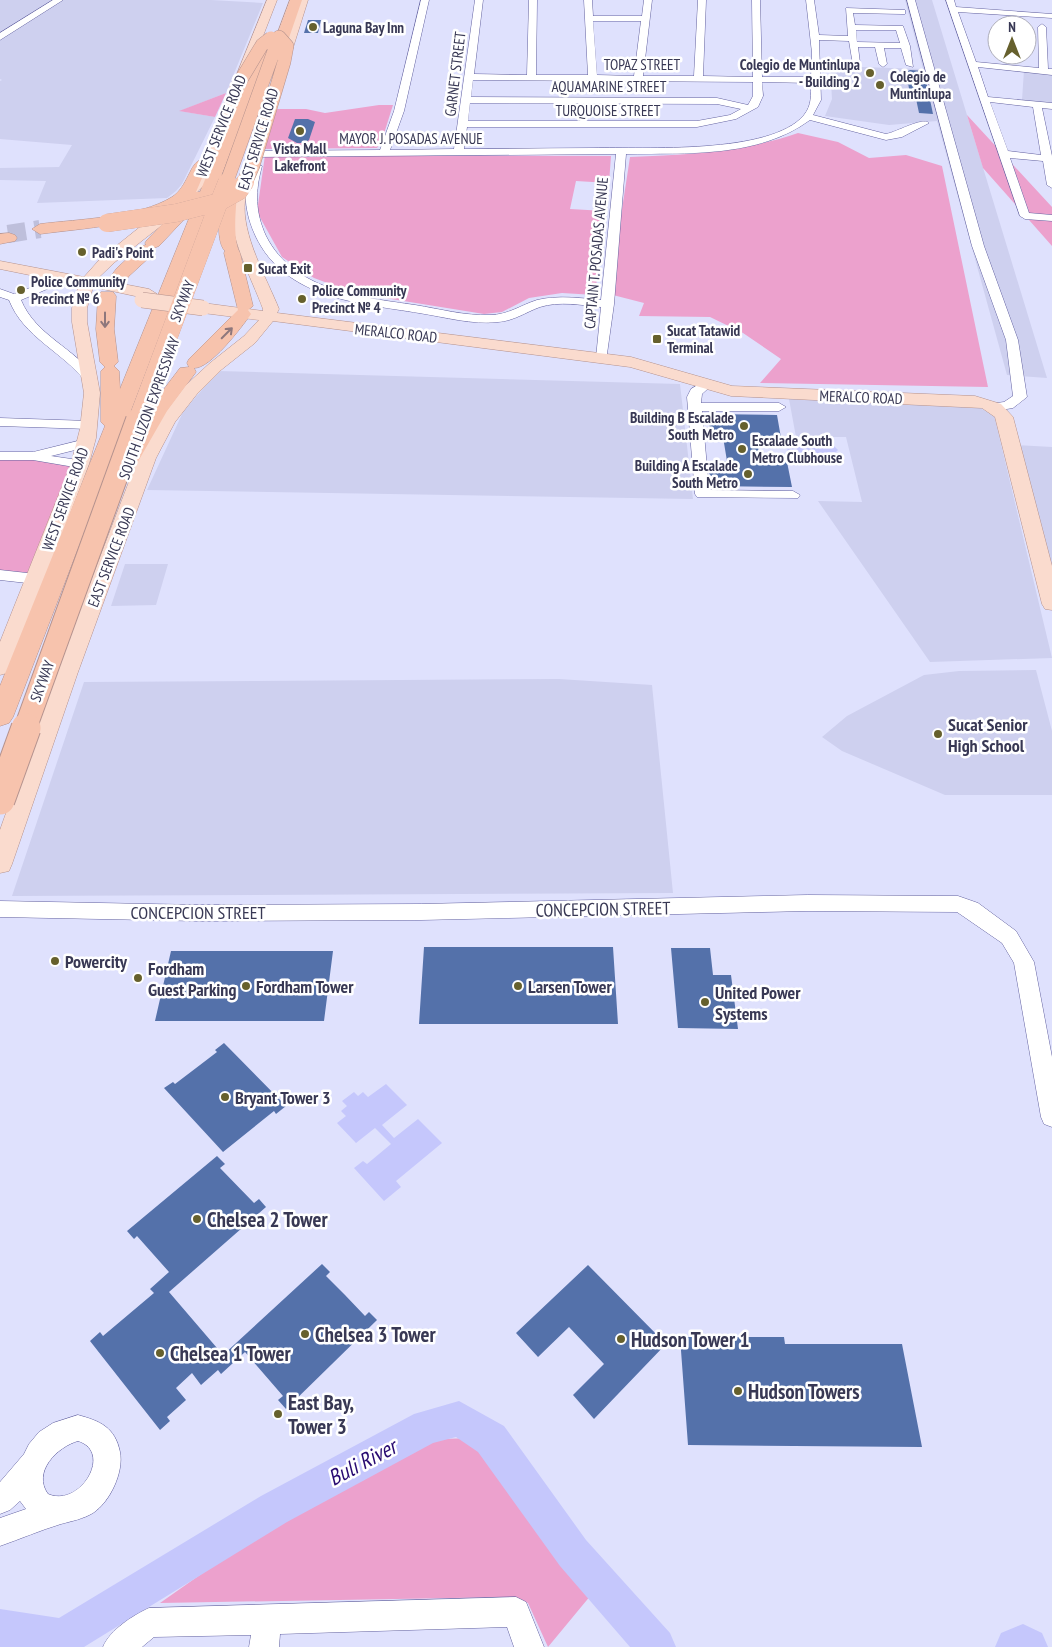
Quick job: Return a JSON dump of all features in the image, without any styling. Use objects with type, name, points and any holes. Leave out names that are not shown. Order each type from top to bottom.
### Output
[{"type":"highway","name":"SKYWAY","points":[[0,800],[120,462],[232,168],[275,37],[284,0]]},
{"type":"highway","name":"SOUTH LUZON EXPRESSWAY","points":[[0,717],[90,464],[215,169],[284,0]]},
{"type":"highway","name":"SKYWAY","points":[[0,764],[109,461],[275,37],[292,0]]},
{"type":"highway","name":"SOUTH LUZON EXPRESSWAY","points":[[0,815],[230,187],[296,0]]},
{"type":"highway","points":[[275,37],[287,46],[284,62],[252,165],[240,190],[204,207],[41,231],[143,213],[182,197],[192,186],[217,124],[243,74],[262,45],[275,37]]},
{"type":"highway","points":[[90,464],[111,422],[110,367],[105,329],[110,291],[123,272],[197,197],[215,169]]},
{"type":"highway","points":[[129,461],[158,410],[191,367],[232,328],[243,310],[227,222],[230,187]]},
{"type":"main road","name":"WEST SERVICE ROAD","points":[[0,668],[36,579],[90,464],[88,434],[91,378],[79,324],[79,309],[86,286],[114,256],[183,201],[199,183],[272,0]]},
{"type":"main road","name":"EAST SERVICE ROAD","points":[[0,864],[147,458],[158,436],[189,392],[218,364],[254,336],[270,313],[239,213],[239,197],[256,154],[262,118],[292,41],[303,0]]},
{"type":"main road","points":[[0,265],[61,276],[86,286]]},
{"type":"main road","points":[[0,276],[48,285],[86,286]]},
{"type":"main road","points":[[48,285],[61,276]]},
{"type":"main road","name":"MERALCO ROAD","points":[[86,286],[146,297],[639,364],[706,384],[743,392],[975,401],[994,407]]},
{"type":"main road","points":[[994,407],[1002,412],[1011,442],[1052,604]]},
{"type":"street","points":[[0,37],[59,0]]},
{"type":"street","points":[[384,151],[399,111],[425,0]]},
{"type":"street","name":"GARNET STREET","points":[[459,151],[479,0]]},
{"type":"street","points":[[530,78],[533,0]]},
{"type":"street","points":[[588,0],[593,78]]},
{"type":"street","points":[[638,78],[648,0]]},
{"type":"street","points":[[698,78],[702,0]]},
{"type":"street","points":[[750,108],[756,103],[758,96],[756,0]]},
{"type":"street","points":[[810,0],[817,61],[815,80],[816,103],[808,117],[886,137],[899,135],[924,124]]},
{"type":"street","points":[[911,0],[978,246],[1016,354],[1020,397],[1008,405],[994,407]]},
{"type":"street","points":[[983,0],[985,11]]},
{"type":"street","points":[[952,4],[985,11],[1013,10],[1050,16],[1049,7]]},
{"type":"street","points":[[952,4],[961,20],[971,64],[1025,216],[1052,218]]},
{"type":"street","points":[[588,18],[646,19]]},
{"type":"street","points":[[850,18],[902,20]]},
{"type":"street","points":[[850,18],[902,20]]},
{"type":"street","points":[[850,18],[856,63]]},
{"type":"street","points":[[902,20],[910,65]]},
{"type":"street","points":[[971,64],[1048,72],[1043,27]]},
{"type":"street","points":[[813,37],[879,45],[906,46]]},
{"type":"street","points":[[879,45],[883,64]]},
{"type":"street","name":"TOPAZ STREET","points":[[470,77],[758,78],[815,80]]},
{"type":"street","points":[[984,99],[1052,106]]},
{"type":"street","name":"AQUAMARINE STREET","points":[[467,100],[717,101],[750,108]]},
{"type":"street","points":[[1037,104],[1050,159],[1052,185]]},
{"type":"street","name":"TURQUOISE STREET","points":[[463,124],[684,125],[733,117],[750,108]]},
{"type":"street","name":"MAYOR J. POSADAS AVENUE","points":[[256,154],[384,151],[704,150],[747,144],[774,136],[808,117]]},
{"type":"street","name":"CAPTAIN T. POSADAS AVENUE","points":[[600,358],[619,151]]},
{"type":"street","points":[[256,154],[250,189],[250,204],[260,237],[268,253],[278,264],[312,285],[340,295],[366,301],[489,319],[508,318],[538,303],[552,301],[571,300],[605,304]]},
{"type":"street","points":[[1003,154],[1050,159]]},
{"type":"street","points":[[0,293],[14,298],[48,285]]},
{"type":"street","points":[[14,298],[18,312],[25,323],[70,358],[91,378]]},
{"type":"street","points":[[706,384],[696,392],[695,407],[702,494],[793,495]]},
{"type":"street","points":[[695,407],[779,407]]},
{"type":"street","points":[[0,422],[88,434]]},
{"type":"street","points":[[0,456],[33,456],[88,434]]},
{"type":"street","points":[[33,456],[40,459],[90,464]]},
{"type":"street","points":[[0,575],[36,579]]},
{"type":"street","name":"CONCEPCION STREET","points":[[0,909],[200,913],[421,912],[808,903],[958,904],[971,909],[1009,937],[1024,962],[1052,1117]]},
{"type":"street","points":[[0,1500],[15,1487],[46,1442],[66,1430],[78,1428],[88,1430],[97,1435],[104,1443],[108,1465],[98,1489],[80,1505],[0,1532]]},
{"type":"street","points":[[32,1463],[29,1480],[33,1496],[44,1507],[60,1511]]},
{"type":"street","points":[[118,1647],[149,1624],[266,1633],[516,1612],[529,1647]]},
{"type":"shaded area","points":[[0,0],[211,0],[263,3],[226,93],[180,111],[215,117],[182,184],[176,191],[167,198],[37,203],[46,181],[0,180],[0,168],[59,167],[72,145],[0,139],[0,81],[2,80],[0,79]]},
{"type":"shaded area","points":[[905,0],[932,0],[1047,378],[1007,375],[937,121],[889,125],[825,116],[832,99],[830,66],[923,69]]},
{"type":"shaded area","points":[[1024,70],[1052,73],[1052,103],[1022,100]]},
{"type":"shaded area","points":[[226,93],[215,117],[179,111]]},
{"type":"shaded area","points":[[379,105],[393,105],[382,140],[377,148],[260,149],[274,109],[306,109],[325,113]]},
{"type":"shaded area","points":[[967,115],[1052,207],[1052,246],[983,168]]},
{"type":"shaded area","points":[[798,133],[838,142],[869,158],[906,155],[942,166],[988,387],[760,383],[781,359],[743,333],[710,317],[639,316],[644,303],[609,294],[630,157],[694,154],[736,148]]},
{"type":"shaded area","points":[[265,155],[611,156],[609,183],[576,181],[570,209],[605,211],[595,295],[562,293],[529,298],[502,312],[484,314],[354,293],[314,278],[282,257],[257,212]]},
{"type":"shaded area","points":[[218,371],[680,384],[693,499],[147,490],[183,412]]},
{"type":"shaded area","points":[[789,399],[974,405],[994,415],[1052,658],[930,662],[818,501],[862,502],[846,437],[796,437]]},
{"type":"shaded area","points":[[1016,445],[1052,447],[1052,579]]},
{"type":"shaded area","points":[[0,459],[39,459],[77,467],[29,575],[0,572]]},
{"type":"shaded area","points":[[125,564],[168,564],[156,605],[111,606]]},
{"type":"shaded area","name":"Sucat Senior High School","points":[[1036,670],[1052,731],[1052,795],[945,795],[842,751],[822,737],[847,716],[924,675],[959,671]]},
{"type":"shaded area","points":[[559,679],[652,685],[673,893],[12,896],[84,682]]},
{"type":"shaded area","points":[[471,1438],[596,1589],[548,1647],[528,1603],[512,1597],[160,1603],[251,1539],[414,1440]]},
{"type":"water","points":[[834,446],[838,450],[836,452],[827,452],[828,457],[789,458],[787,447]]},
{"type":"water","points":[[386,1084],[407,1105],[382,1125],[394,1138],[418,1119],[442,1143],[396,1181],[401,1187],[384,1201],[354,1168],[363,1161],[367,1164],[391,1144],[375,1128],[356,1143],[337,1123],[346,1116],[341,1111],[347,1106],[342,1101],[354,1092],[358,1096],[363,1092],[368,1097]]},
{"type":"building","name":"Laguna Bay Inn","points":[[308,20],[321,20],[318,33],[304,33]]},
{"type":"building","points":[[910,70],[924,71],[933,114],[919,113],[915,94],[910,94],[906,72]]},
{"type":"building","name":"Vista Mall Lakefront","points":[[295,119],[308,119],[315,122],[309,140],[305,143],[297,143],[288,138]]},
{"type":"building","points":[[708,414],[777,415],[781,438],[756,438],[761,461],[787,462],[792,487],[711,486],[708,461],[727,461],[723,437],[711,437]]},
{"type":"building","name":"Larsen Tower","points":[[424,947],[613,947],[618,1024],[419,1024]]},
{"type":"building","name":"United Power Systems","points":[[671,948],[710,948],[713,975],[731,975],[738,1029],[678,1028]]},
{"type":"building","name":"Fordham Tower","points":[[171,951],[333,951],[324,1021],[155,1021]]},
{"type":"building","name":"Bryant Tower 3","points":[[224,1043],[286,1106],[276,1114],[274,1111],[223,1152],[164,1088],[173,1082],[175,1084],[217,1052],[215,1050]]},
{"type":"building","points":[[217,1156],[225,1164],[220,1168],[254,1203],[259,1199],[266,1207],[169,1292],[223,1355],[322,1264],[330,1272],[326,1276],[365,1316],[369,1312],[377,1320],[286,1409],[278,1400],[283,1396],[245,1352],[221,1374],[218,1370],[201,1385],[192,1373],[176,1388],[186,1400],[167,1417],[170,1421],[160,1430],[90,1341],[100,1332],[103,1336],[154,1293],[150,1289],[169,1272],[137,1236],[134,1239],[127,1231]]},
{"type":"building","name":"Hudson Tower 1","points":[[588,1265],[666,1344],[594,1419],[573,1395],[604,1364],[569,1327],[538,1357],[516,1333]]},
{"type":"building","points":[[680,1337],[784,1337],[785,1344],[902,1344],[922,1447],[688,1445]]},
{"type":"waterway","name":"Buli River","points":[[0,1629],[62,1638],[274,1509],[427,1427],[459,1419],[491,1439],[573,1553],[656,1647]]},
{"type":"waterway","name":"Buli River","points":[[1015,1647],[1023,1644],[1028,1647]]},
{"type":"tunnel","points":[[8,234],[40,229]]},
{"type":"place","name":"Laguna Bay Inn","points":[[313,27]]},
{"type":"place","name":"Colegio de Muntinlupa - Building 2","points":[[870,73]]},
{"type":"place","name":"Colegio de Muntinlupa","points":[[880,85]]},
{"type":"place","name":"Vista Mall Lakefront","points":[[300,131]]},
{"type":"place","name":"Padi's Point","points":[[82,252]]},
{"type":"place","name":"Sucat Exit","points":[[248,268]]},
{"type":"place","name":"Police Community Precinct № 6","points":[[21,290]]},
{"type":"place","name":"Police Community Precinct № 4","points":[[302,299]]},
{"type":"place","name":"Sucat Tatawid Terminal","points":[[657,339]]},
{"type":"place","name":"Building B Escalade South Metro","points":[[744,426]]},
{"type":"place","name":"Escalade South Metro Clubhouse","points":[[742,449]]},
{"type":"place","name":"Building A Escalade South Metro","points":[[748,474]]},
{"type":"place","name":"Sucat Senior High School","points":[[938,734]]},
{"type":"place","name":"Powercity","points":[[55,961]]},
{"type":"place","name":"Fordham Guest Parking","points":[[138,978]]},
{"type":"place","name":"Fordham Tower","points":[[246,986]]},
{"type":"place","name":"Larsen Tower","points":[[518,986]]},
{"type":"place","name":"United Power Systems","points":[[705,1002]]},
{"type":"place","name":"Bryant Tower 3","points":[[225,1097]]},
{"type":"place","name":"Chelsea 2 Tower","points":[[197,1219]]},
{"type":"place","name":"Chelsea 3 Tower","points":[[305,1334]]},
{"type":"place","name":"Hudson Tower 1","points":[[621,1339]]},
{"type":"place","name":"Chelsea 1 Tower","points":[[160,1353]]},
{"type":"place","name":"Hudson Towers","points":[[738,1391]]},
{"type":"place","name":"East Bay, Tower 3","points":[[278,1414]]}]
